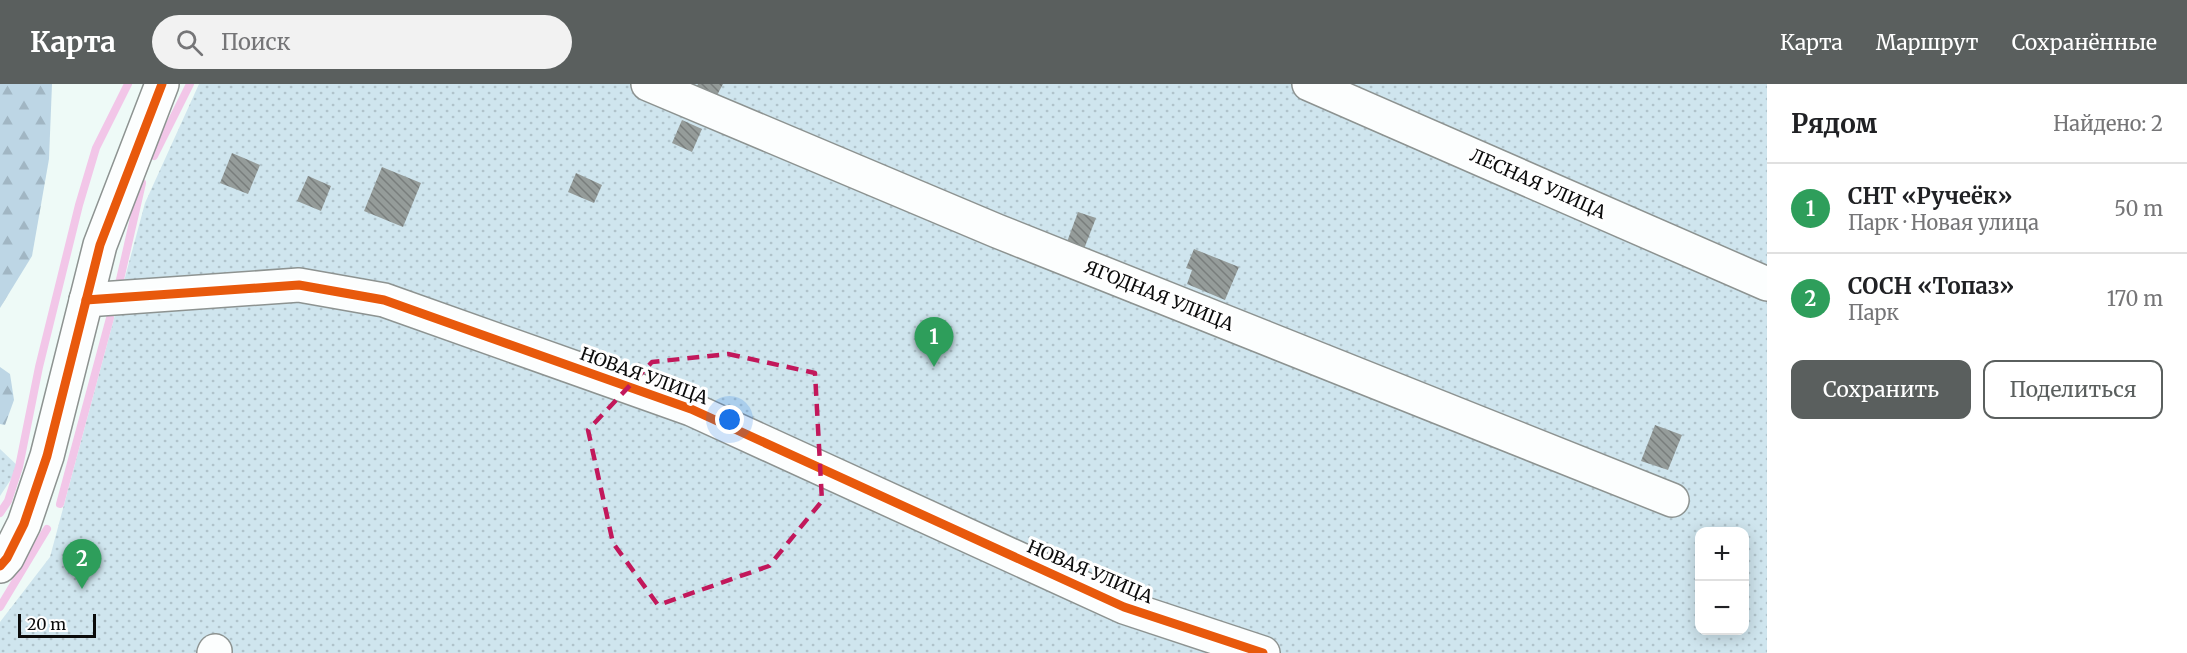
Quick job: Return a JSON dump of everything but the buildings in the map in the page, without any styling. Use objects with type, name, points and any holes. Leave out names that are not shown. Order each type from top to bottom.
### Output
[{"type":"street","points":[[0,566],[7,558],[24,524],[47,456],[100,245],[162,84]]},
{"type":"street","name":"ЯГОДНАЯ УЛИЦА","points":[[648,84],[997,231],[1672,500]]},
{"type":"street","name":"ЛЕСНАЯ УЛИЦА","points":[[1309,84],[1767,284]]},
{"type":"street","name":"НОВАЯ УЛИЦА","points":[[86,300],[299,285],[384,300],[691,409],[1124,607],[1263,653]]},
{"type":"highlighted area","points":[[728,354],[815,373],[822,501],[769,566],[658,605],[613,543],[588,430],[652,362]]},
{"type":"green space","points":[[0,84],[52,84],[49,159],[32,256],[0,308]]},
{"type":"green space","points":[[0,367],[10,374],[14,400],[5,425],[0,424]]},
{"type":"shaded area","points":[[199,84],[1767,84],[1767,653],[0,653],[0,622],[50,557],[145,203]]},
{"type":"shaded area","points":[[0,449],[19,467],[0,496]]},
{"type":"waterway","points":[[0,513],[8,501],[19,467],[39,367],[79,205],[96,148],[128,84]]},
{"type":"waterway","points":[[154,156],[190,84]]},
{"type":"waterway","points":[[119,284],[142,183]]},
{"type":"waterway","points":[[60,504],[110,318]]},
{"type":"waterway","points":[[0,607],[47,529]]},
{"type":"cycle path","points":[[0,566],[7,558],[24,524],[47,456],[100,245],[162,84]]},
{"type":"cycle path","points":[[86,300],[299,285],[384,300],[691,409],[1124,607],[1263,653]]},
{"type":"place","name":"СНТ «Ручеёк»","points":[[934,367]]},
{"type":"place","name":"СОСН «Топаз»","points":[[82,589]]}]
